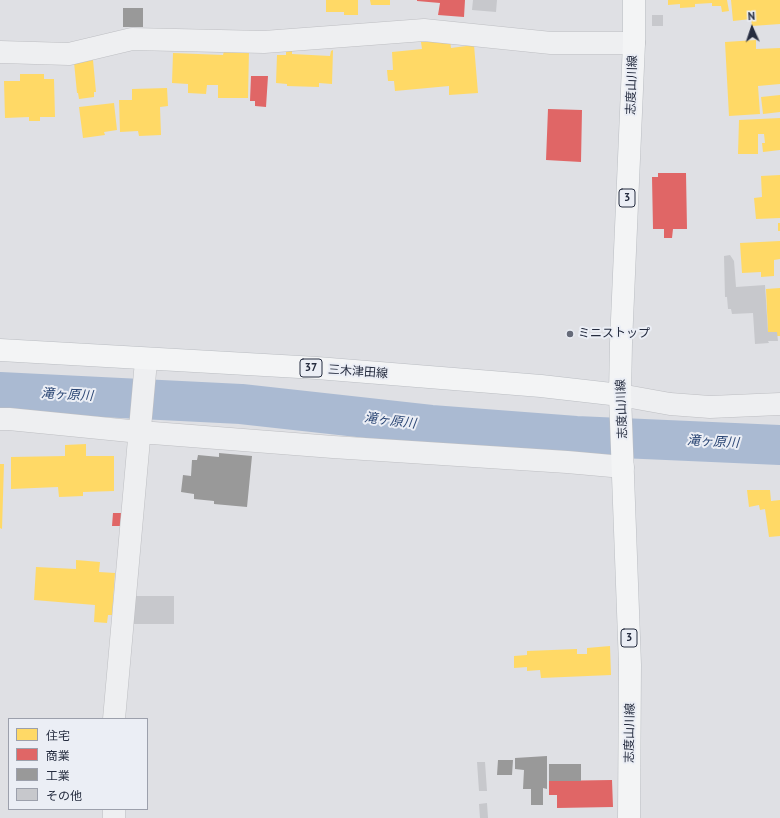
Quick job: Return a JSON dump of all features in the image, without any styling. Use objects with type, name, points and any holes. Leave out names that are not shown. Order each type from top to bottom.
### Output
[{"type":"main road","name":"志度山川線","points":[[629,818],[630,665],[621,406],[621,343],[634,43],[634,0]]},
{"type":"main road","name":"三木津田線","points":[[0,350],[146,366],[317,368],[526,384],[621,406]]},
{"type":"street","points":[[0,52],[69,54],[132,39],[264,42],[424,30],[551,43],[634,43]]},
{"type":"street","points":[[114,718],[146,366]]},
{"type":"street","points":[[621,406],[670,404],[710,407],[780,404]]},
{"type":"street","points":[[0,419],[140,426],[333,447],[567,462],[623,463]]},
{"type":"building: 住宅","points":[[326,0],[358,0],[358,15],[344,15],[344,12],[326,12]]},
{"type":"building: 住宅","points":[[370,0],[390,0],[390,5],[371,5]]},
{"type":"building: 住宅","points":[[668,0],[727,0],[729,11],[722,12],[721,6],[712,6],[712,3],[695,4],[695,7],[680,8],[680,4],[668,5]]},
{"type":"building: 住宅","points":[[731,0],[780,0],[780,24],[752,26],[751,19],[733,21]]},
{"type":"building: 住宅","points":[[450,40],[451,48],[474,45],[478,93],[449,95],[449,86],[395,91],[394,81],[388,81],[387,70],[393,70],[392,52],[422,49],[421,42]]},
{"type":"building: 住宅","points":[[756,40],[756,49],[780,48],[780,84],[758,86],[760,114],[729,116],[725,42]]},
{"type":"building: 住宅","points":[[286,49],[292,49],[292,54],[330,56],[331,51],[333,50],[332,84],[319,83],[319,87],[287,86],[287,84],[276,83],[277,55],[286,55]]},
{"type":"building: 住宅","points":[[249,50],[248,98],[218,98],[218,85],[207,85],[206,94],[188,93],[188,84],[172,83],[173,53],[223,55],[224,51]]},
{"type":"building: 住宅","points":[[93,60],[96,92],[94,92],[94,97],[79,99],[74,62]]},
{"type":"building: 住宅","points":[[20,74],[44,74],[44,79],[54,79],[55,117],[40,117],[40,121],[29,121],[29,117],[5,118],[4,81],[20,81]]},
{"type":"building: 住宅","points":[[167,88],[168,106],[160,107],[161,135],[139,136],[138,131],[120,132],[119,100],[132,100],[132,89]]},
{"type":"building: 住宅","points":[[780,95],[780,112],[763,114],[761,97]]},
{"type":"building: 住宅","points":[[114,103],[117,130],[104,132],[105,135],[83,138],[79,107]]},
{"type":"building: 住宅","points":[[780,118],[780,150],[763,152],[762,143],[765,143],[764,134],[758,134],[758,154],[738,154],[739,120]]},
{"type":"building: 住宅","points":[[780,175],[780,218],[756,219],[754,198],[762,197],[761,176]]},
{"type":"building: 住宅","points":[[778,223],[780,223],[780,231],[778,231]]},
{"type":"building: 住宅","points":[[780,241],[780,259],[774,260],[774,276],[761,277],[761,272],[742,273],[740,243]]},
{"type":"building: 住宅","points":[[780,288],[780,336],[777,336],[777,332],[768,332],[766,289]]},
{"type":"building: 住宅","points":[[86,444],[86,456],[114,456],[114,491],[83,492],[83,496],[59,497],[58,487],[11,489],[11,457],[65,456],[65,445]]},
{"type":"building: 住宅","points":[[0,464],[4,464],[2,529],[0,528]]},
{"type":"building: 住宅","points":[[747,490],[770,490],[771,501],[780,500],[780,536],[769,537],[765,509],[760,510],[759,505],[749,507]]},
{"type":"building: 住宅","points":[[76,560],[100,562],[99,572],[115,573],[112,615],[108,615],[107,623],[94,622],[95,605],[34,600],[36,567],[76,569]]},
{"type":"building: 住宅","points":[[610,646],[611,675],[541,678],[540,670],[527,671],[527,667],[514,668],[514,656],[527,655],[527,651],[577,649],[577,654],[587,654],[587,648]]},
{"type":"building: 商業","points":[[417,0],[465,0],[464,17],[438,15],[440,3]]},
{"type":"building: 商業","points":[[251,76],[268,76],[266,107],[255,106],[255,101],[250,101]]},
{"type":"building: 商業","points":[[548,109],[582,110],[581,162],[546,160]]},
{"type":"building: 商業","points":[[658,173],[686,173],[687,229],[673,229],[672,238],[664,238],[664,229],[653,229],[652,177],[658,177]]},
{"type":"building: 商業","points":[[113,513],[123,513],[122,526],[112,526]]},
{"type":"building: 商業","points":[[612,780],[613,807],[557,808],[557,795],[549,795],[549,781]]},
{"type":"building: 工業","points":[[123,8],[143,8],[143,27],[123,27]]},
{"type":"building: 工業","points":[[219,453],[252,456],[247,507],[214,504],[214,501],[194,499],[194,494],[181,492],[183,475],[191,476],[192,460],[197,460],[198,455],[219,457]]},
{"type":"building: 工業","points":[[547,756],[547,789],[543,788],[543,805],[531,805],[531,789],[523,789],[524,770],[515,769],[515,758]]},
{"type":"building: 工業","points":[[498,760],[513,760],[512,775],[497,775]]},
{"type":"building: 工業","points":[[549,764],[581,764],[581,781],[549,781]]},
{"type":"building: その他","points":[[473,0],[497,0],[496,12],[472,10]]},
{"type":"building: その他","points":[[652,15],[663,15],[663,26],[652,26]]},
{"type":"building: その他","points":[[730,255],[734,261],[736,287],[765,285],[768,332],[777,332],[778,341],[768,341],[769,343],[755,344],[753,313],[732,314],[731,309],[728,309],[727,297],[725,297],[724,256]]},
{"type":"building: その他","points":[[134,596],[174,596],[174,624],[134,624]]},
{"type":"building: その他","points":[[477,762],[485,762],[487,791],[479,791]]},
{"type":"building: その他","points":[[487,803],[488,818],[480,818],[479,804]]},
{"type":"waterway","name":"滝ヶ原川","points":[[0,392],[241,404],[431,425],[576,436],[780,445]]},
{"type":"place","name":"ミニストップ","points":[[570,334]]}]
